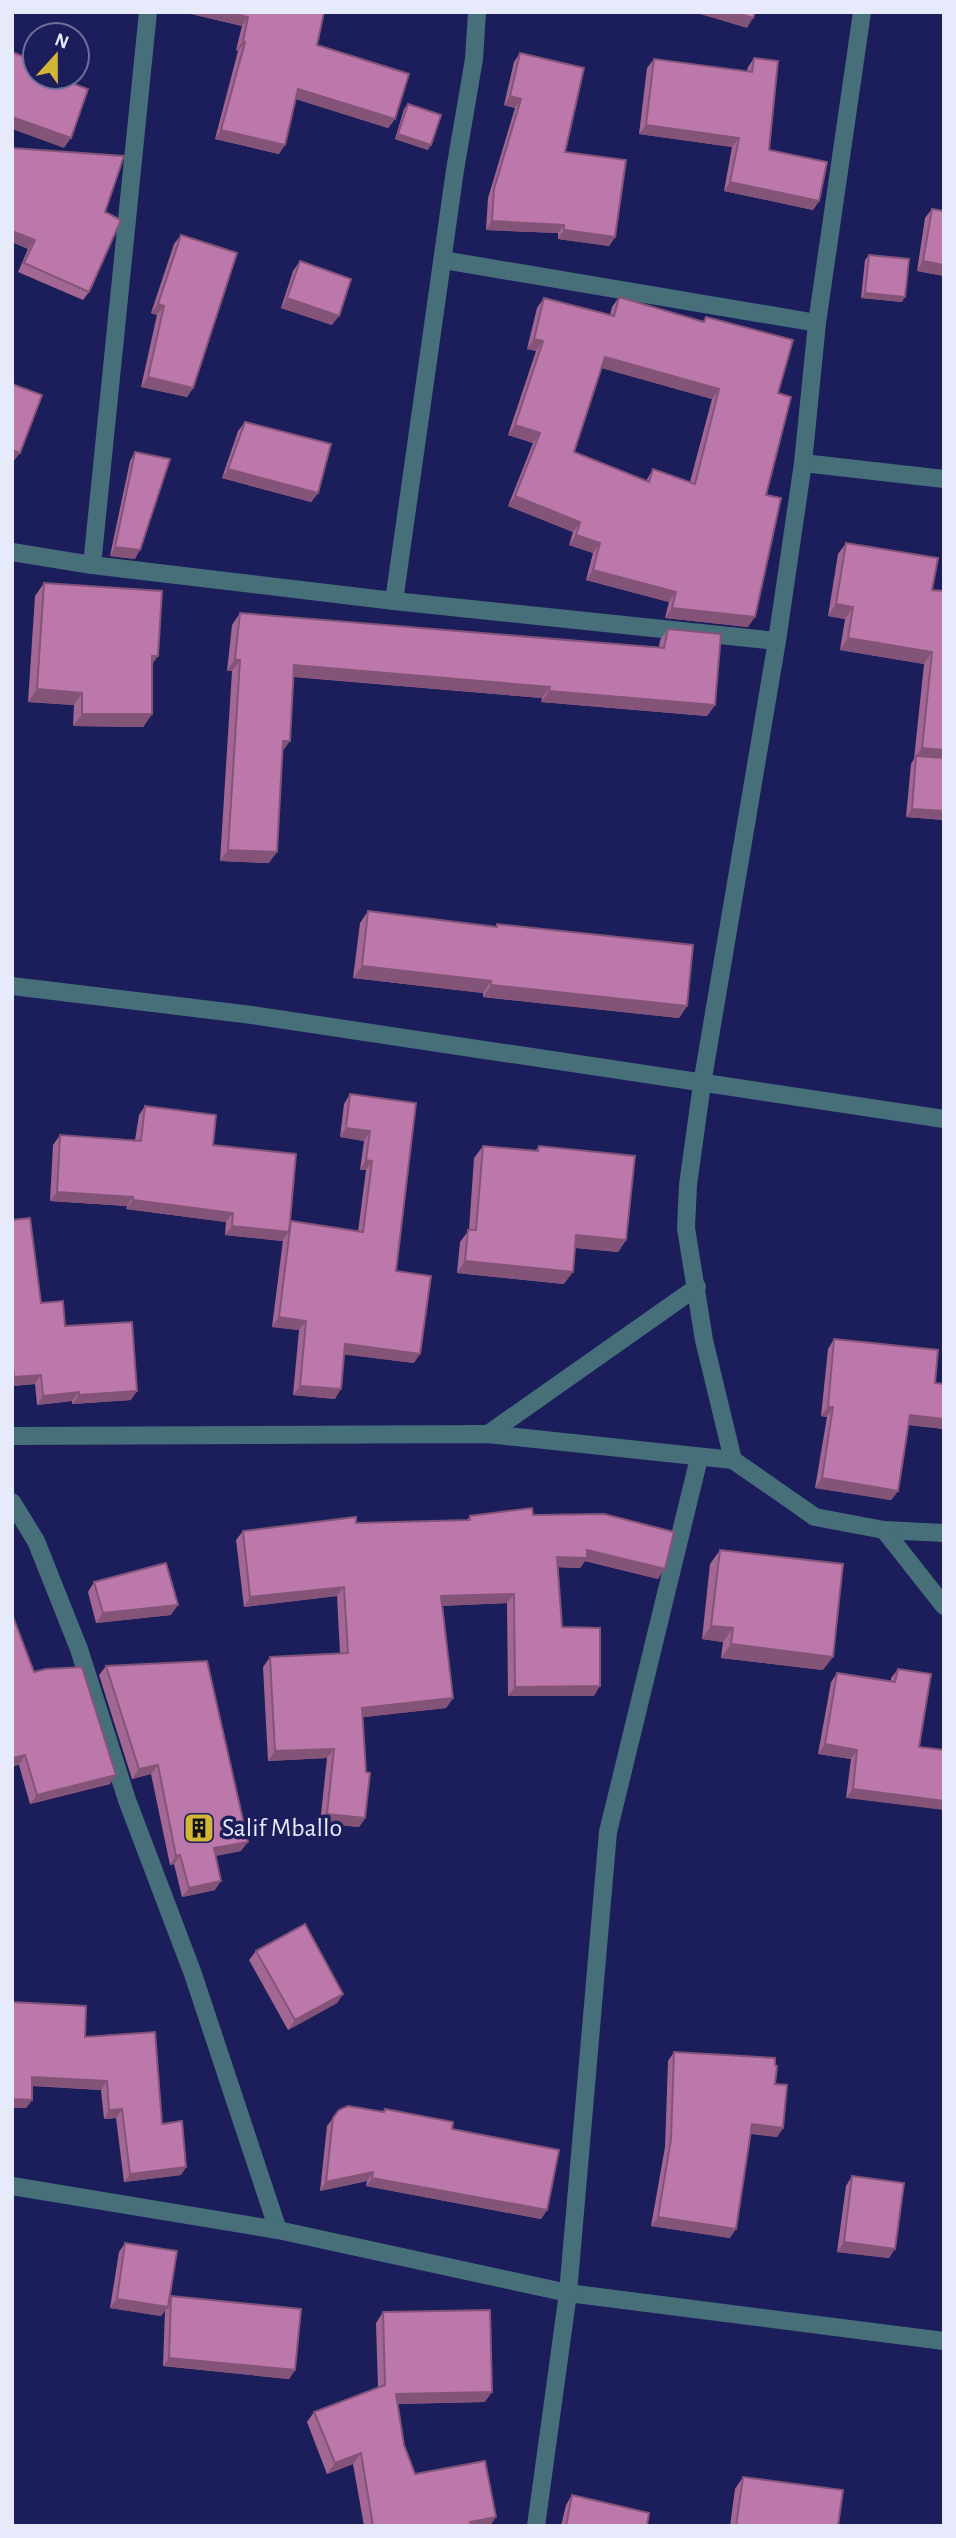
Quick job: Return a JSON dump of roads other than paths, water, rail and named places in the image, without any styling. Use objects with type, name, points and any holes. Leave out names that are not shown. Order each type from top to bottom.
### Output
[{"type":"street","points":[[92,565],[148,12]]},
{"type":"street","points":[[394,601],[474,60],[477,12]]},
{"type":"street","points":[[733,1460],[704,1340],[686,1228],[688,1185],[702,1084],[777,641],[803,463],[817,323],[862,12]]},
{"type":"street","points":[[443,260],[817,323]]},
{"type":"street","points":[[803,463],[944,479]]},
{"type":"street","points":[[12,552],[92,565],[394,601],[777,641]]},
{"type":"street","points":[[12,986],[265,1017],[944,1119]]},
{"type":"street","points":[[488,1434],[697,1287]]},
{"type":"street","points":[[12,1436],[488,1434],[733,1460],[815,1517],[884,1530],[944,1533]]},
{"type":"street","points":[[536,2526],[568,2293],[608,1832],[699,1458]]},
{"type":"street","points":[[12,1502],[36,1541],[79,1649],[127,1800],[193,1974],[278,2230]]},
{"type":"street","points":[[884,1530],[944,1606]]},
{"type":"street","points":[[12,2186],[278,2230],[568,2293],[944,2341]]},
{"type":"place","name":"Salif Mballo","points":[[199,1828]]}]
